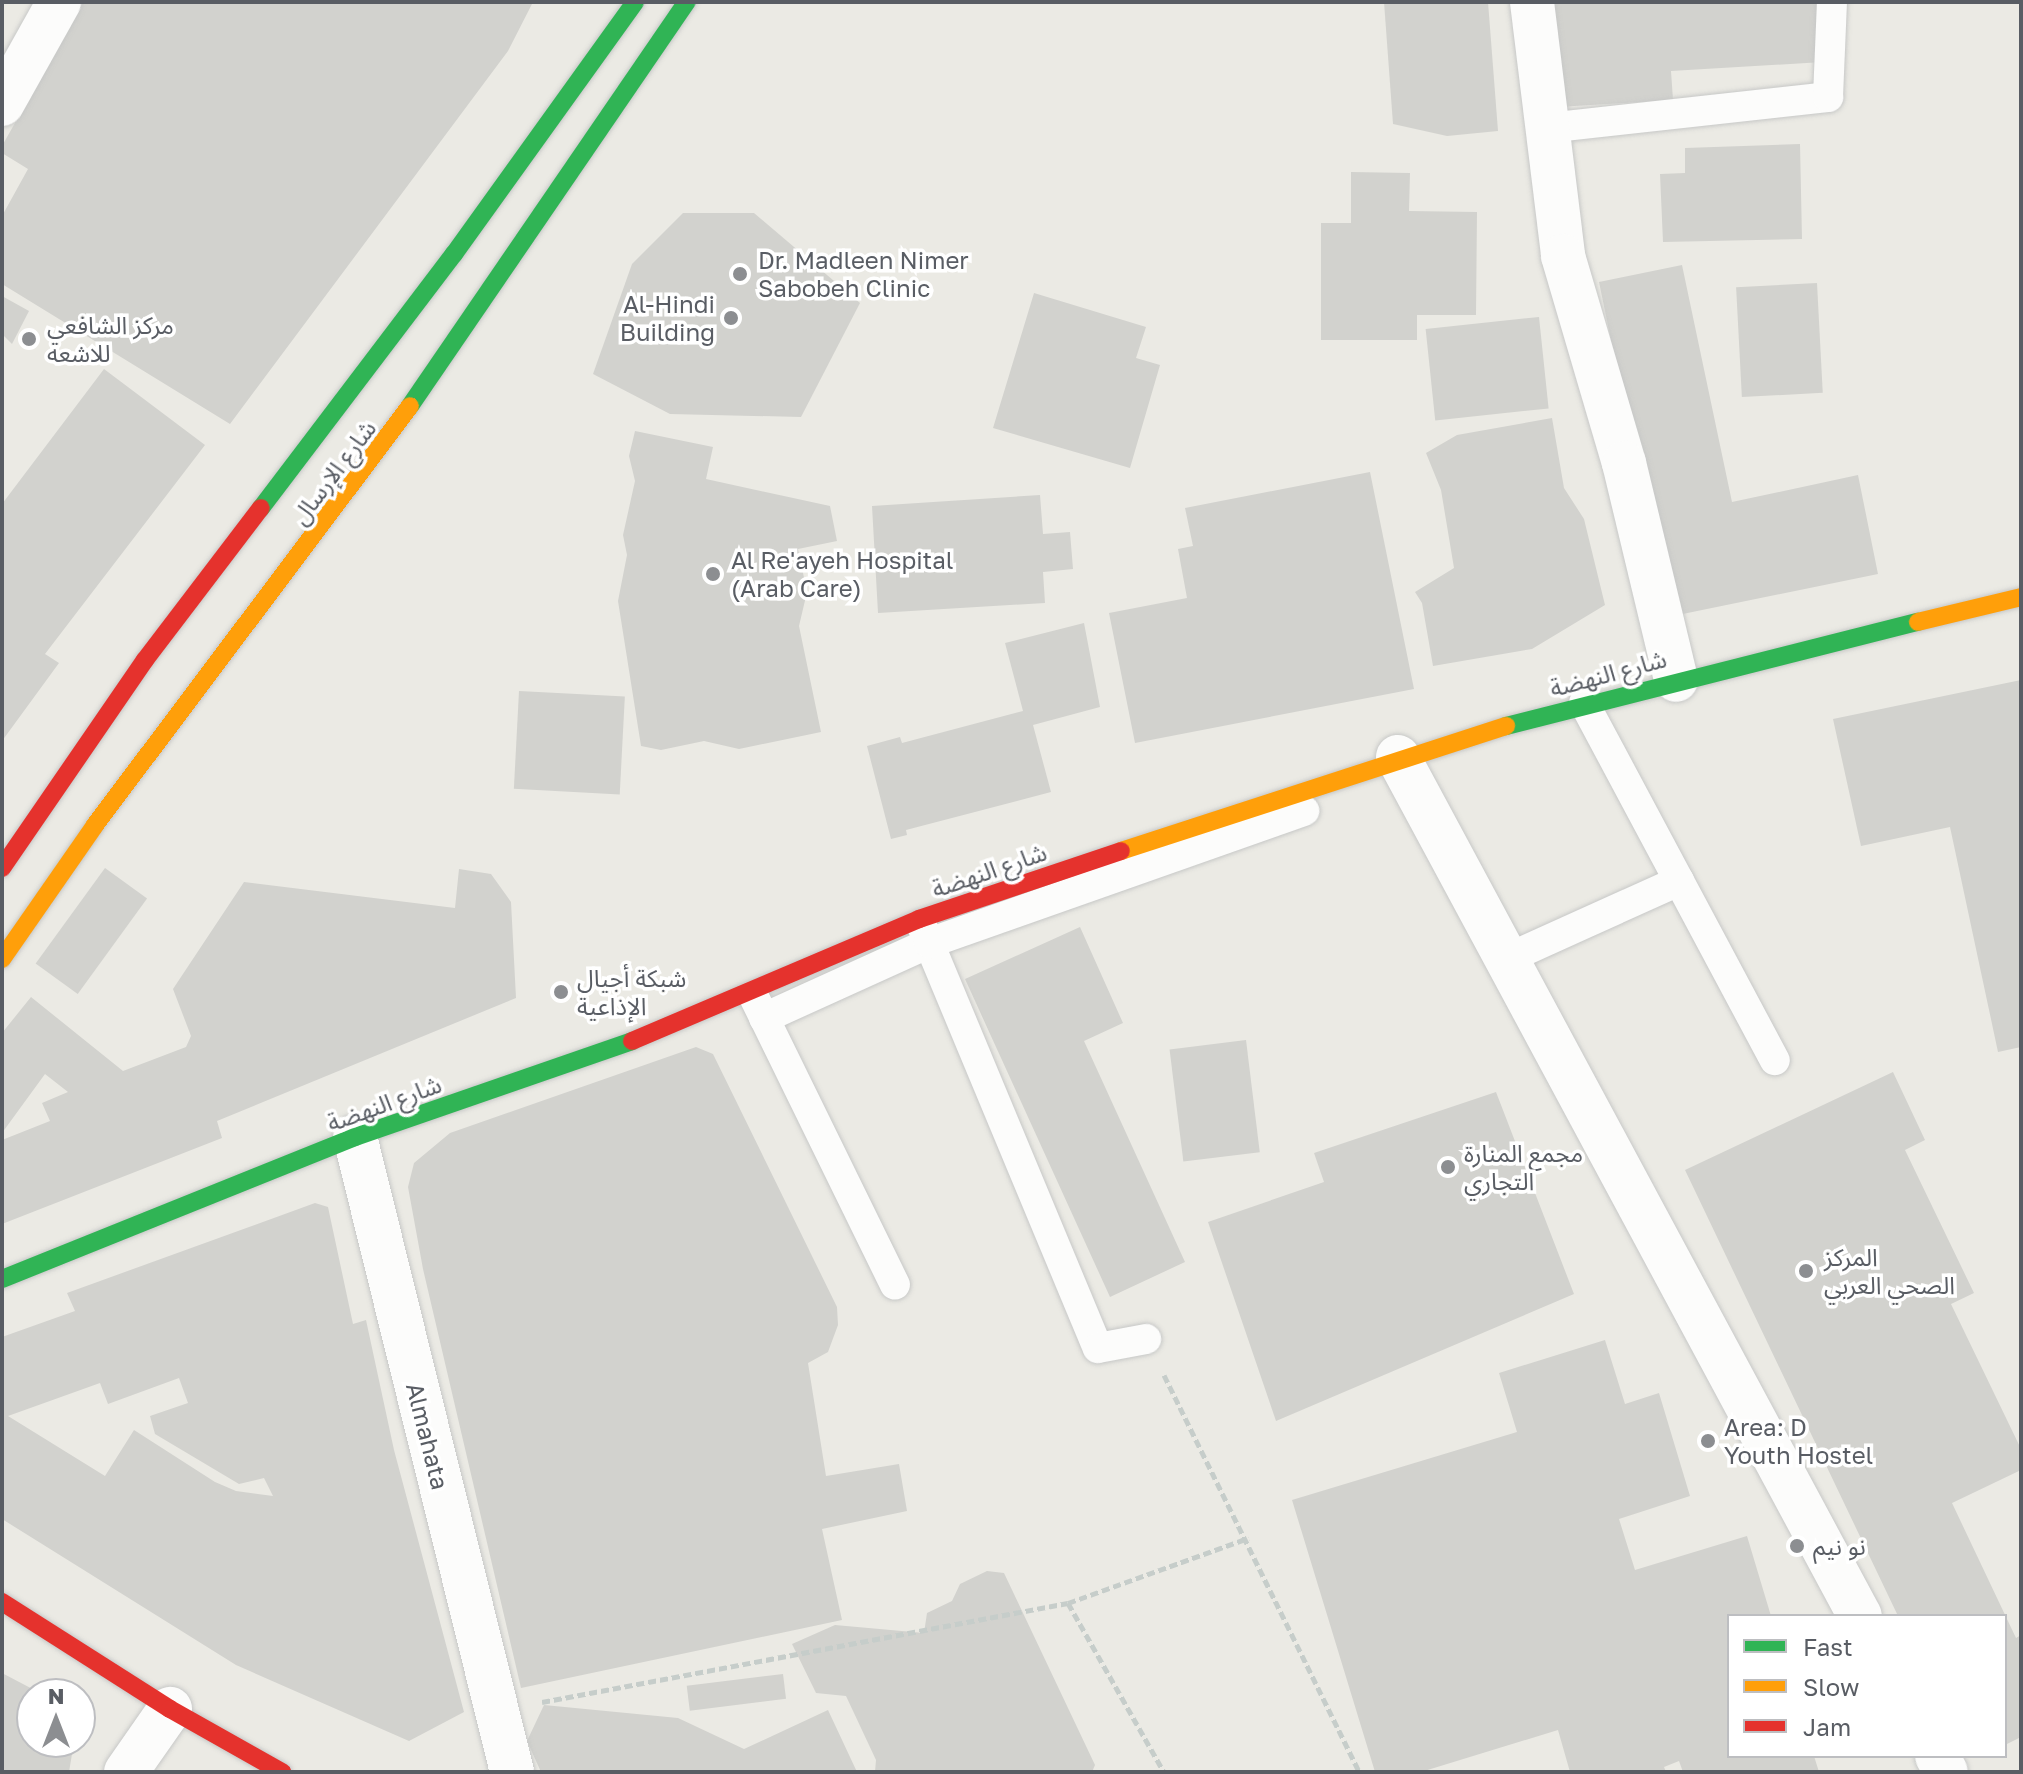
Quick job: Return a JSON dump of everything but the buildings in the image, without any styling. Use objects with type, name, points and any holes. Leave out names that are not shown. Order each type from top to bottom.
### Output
[{"type":"main road","name":"شارع الإرسال","points":[[2,868],[145,660],[454,254],[635,2]]},
{"type":"main road","name":"شارع الإرسال","points":[[2,959],[95,825],[373,460],[687,2]]},
{"type":"main road","name":"شارع النهضة","points":[[1398,757],[1584,703],[2021,597]]},
{"type":"main road","name":"شارع النهضة","points":[[2,1279],[355,1137],[610,1050],[750,991],[924,931]]},
{"type":"main road","points":[[2,1602],[170,1709],[282,1772]]},
{"type":"street","points":[[2,104],[59,2]]},
{"type":"street","points":[[1532,2],[1563,256],[1624,463],[1676,680]]},
{"type":"street","points":[[1398,757],[1859,1614]]},
{"type":"street","name":"Almahata","points":[[355,1137],[503,1738]]},
{"type":"street","points":[[126,1772],[170,1709]]},
{"type":"lane","points":[[1547,128],[1828,97],[1832,2]]},
{"type":"lane","points":[[1584,703],[1775,1060]]},
{"type":"lane","points":[[764,1018],[924,931],[1353,795],[1398,757]]},
{"type":"lane","points":[[1506,959],[1679,881]]},
{"type":"lane","points":[[924,931],[1098,1348],[1146,1339]]},
{"type":"lane","points":[[750,991],[895,1285]]},
{"type":"path","points":[[1146,1339],[1249,1538],[1358,1771]]},
{"type":"path","points":[[503,1738],[1068,1603],[1249,1538]]},
{"type":"path","points":[[1068,1603],[1164,1772]]},
{"type":"traffic: fast","points":[[261,508],[454,254],[635,2]]},
{"type":"traffic: fast","points":[[410,406],[687,2]]},
{"type":"traffic: fast","points":[[1506,726],[1918,622]]},
{"type":"traffic: fast","points":[[2,1279],[355,1137],[632,1041]]},
{"type":"traffic: slow","points":[[2,959],[95,825],[410,406]]},
{"type":"traffic: slow","points":[[1918,622],[2021,597]]},
{"type":"traffic: slow","points":[[1121,851],[1506,726]]},
{"type":"traffic: jam","points":[[2,868],[145,660],[261,508]]},
{"type":"traffic: jam","points":[[632,1041],[919,919],[1121,851]]},
{"type":"traffic: jam","points":[[2,1602],[170,1709],[282,1772]]},
{"type":"place","name":"Dr. Madleen Nimer Sabobeh Clinic","points":[[740,274]]},
{"type":"place","name":"Al-Hindi Building","points":[[731,318]]},
{"type":"place","name":"مركز الشافعي للاشعه","points":[[29,339]]},
{"type":"place","name":"Al Re'ayeh Hospital (Arab Care)","points":[[713,574]]},
{"type":"place","name":"شبكة أجيال الإذاعية","points":[[561,992]]},
{"type":"place","name":"مجمع المنارة التجاري","points":[[1448,1167]]},
{"type":"place","name":"المركز الصحي العربي","points":[[1806,1271]]},
{"type":"place","name":"Area: D Youth Hostel","points":[[1708,1441]]},
{"type":"place","name":"نو نيم","points":[[1797,1546]]}]
